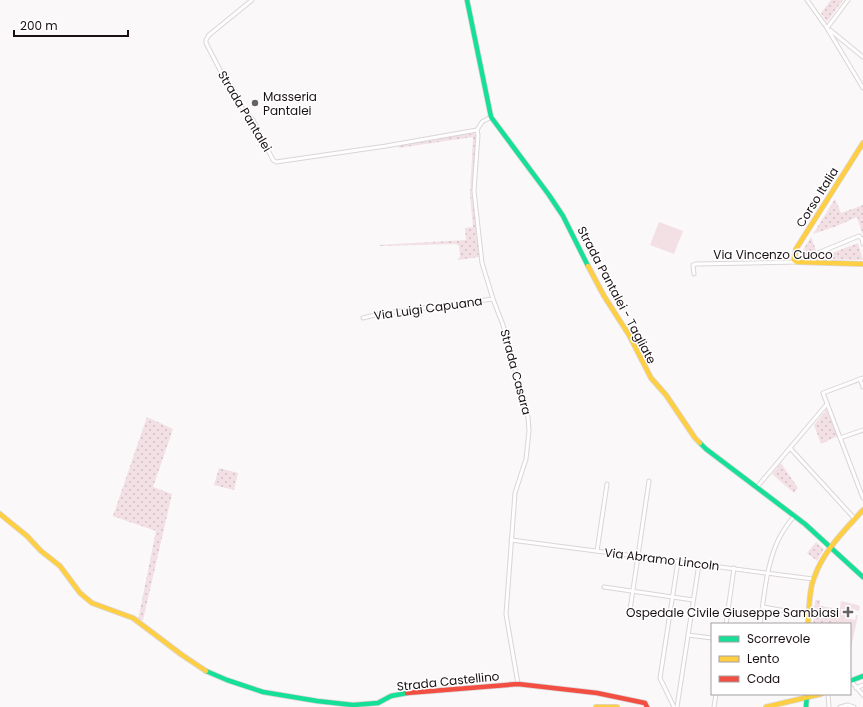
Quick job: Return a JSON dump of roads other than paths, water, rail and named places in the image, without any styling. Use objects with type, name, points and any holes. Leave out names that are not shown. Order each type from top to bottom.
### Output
[{"type":"street","name":"Strada Pantalei","points":[[252,0],[209,35],[206,43],[236,101],[253,120],[273,160],[276,162],[386,146],[477,130]]},
{"type":"street","points":[[467,0],[491,116],[482,122],[477,130]]},
{"type":"street","points":[[807,0],[827,28],[863,88]]},
{"type":"street","points":[[827,28],[848,0]]},
{"type":"street","points":[[827,28],[863,57]]},
{"type":"street","name":"Strada Pantalei - Tagliate","points":[[491,116],[563,216],[604,296],[629,335],[645,368],[666,395],[695,438],[706,449],[794,516],[863,577]]},
{"type":"street","name":"Strada Casara","points":[[477,130],[478,135],[474,191],[482,262],[493,299],[503,325],[528,417],[528,447],[525,464],[515,493],[506,614],[518,684]]},
{"type":"street","name":"Corso Italia","points":[[797,262],[794,260],[796,249],[863,143]]},
{"type":"street","points":[[818,253],[859,236],[862,238],[863,244]]},
{"type":"street","name":"Via Vincenzo Cuoco","points":[[694,274],[692,268],[693,265],[696,264],[797,262],[863,264]]},
{"type":"street","name":"Via Luigi Capuana","points":[[363,318],[379,314],[493,299]]},
{"type":"street","points":[[863,387],[862,379],[823,393],[863,498]]},
{"type":"street","points":[[757,487],[827,404]]},
{"type":"street","points":[[840,438],[863,430]]},
{"type":"street","points":[[790,448],[855,519]]},
{"type":"street","points":[[630,610],[649,481]]},
{"type":"street","points":[[597,551],[607,484]]},
{"type":"street","points":[[808,623],[813,578],[829,547],[855,519],[860,516],[863,510]]},
{"type":"street","name":"Strada Castellino","points":[[0,514],[60,566],[80,593],[92,603],[133,618],[195,664],[222,678],[263,692],[353,706],[378,703],[391,696],[413,692],[518,684],[597,693],[638,701],[645,704],[647,707]]},
{"type":"street","points":[[760,623],[768,573],[776,544],[782,532],[794,516]]},
{"type":"street","name":"Via Abramo Lincoln","points":[[512,540],[813,578]]},
{"type":"street","points":[[676,707],[660,680],[678,561]]},
{"type":"street","points":[[676,707],[699,564]]},
{"type":"street","points":[[726,623],[734,568]]},
{"type":"street","points":[[858,573],[863,570]]},
{"type":"street","points":[[604,587],[693,600]]},
{"type":"street","points":[[763,607],[809,615]]},
{"type":"street","points":[[728,612],[761,617]]},
{"type":"street","points":[[688,635],[711,638]]},
{"type":"street","points":[[851,681],[863,676]]},
{"type":"street","points":[[851,682],[863,695]]},
{"type":"street","points":[[856,688],[863,684]]},
{"type":"street","points":[[714,707],[716,695]]},
{"type":"street","points":[[828,695],[829,707],[834,707]]},
{"type":"street","points":[[766,707],[807,696],[806,707]]},
{"type":"street","points":[[840,707],[848,705],[854,707]]},
{"type":"street","points":[[598,707],[617,707]]},
{"type":"place","name":"Masseria Pantalei","points":[[255,103]]},
{"type":"place","name":"Ospedale Civile Giuseppe Sambiasi","points":[[848,612]]}]
